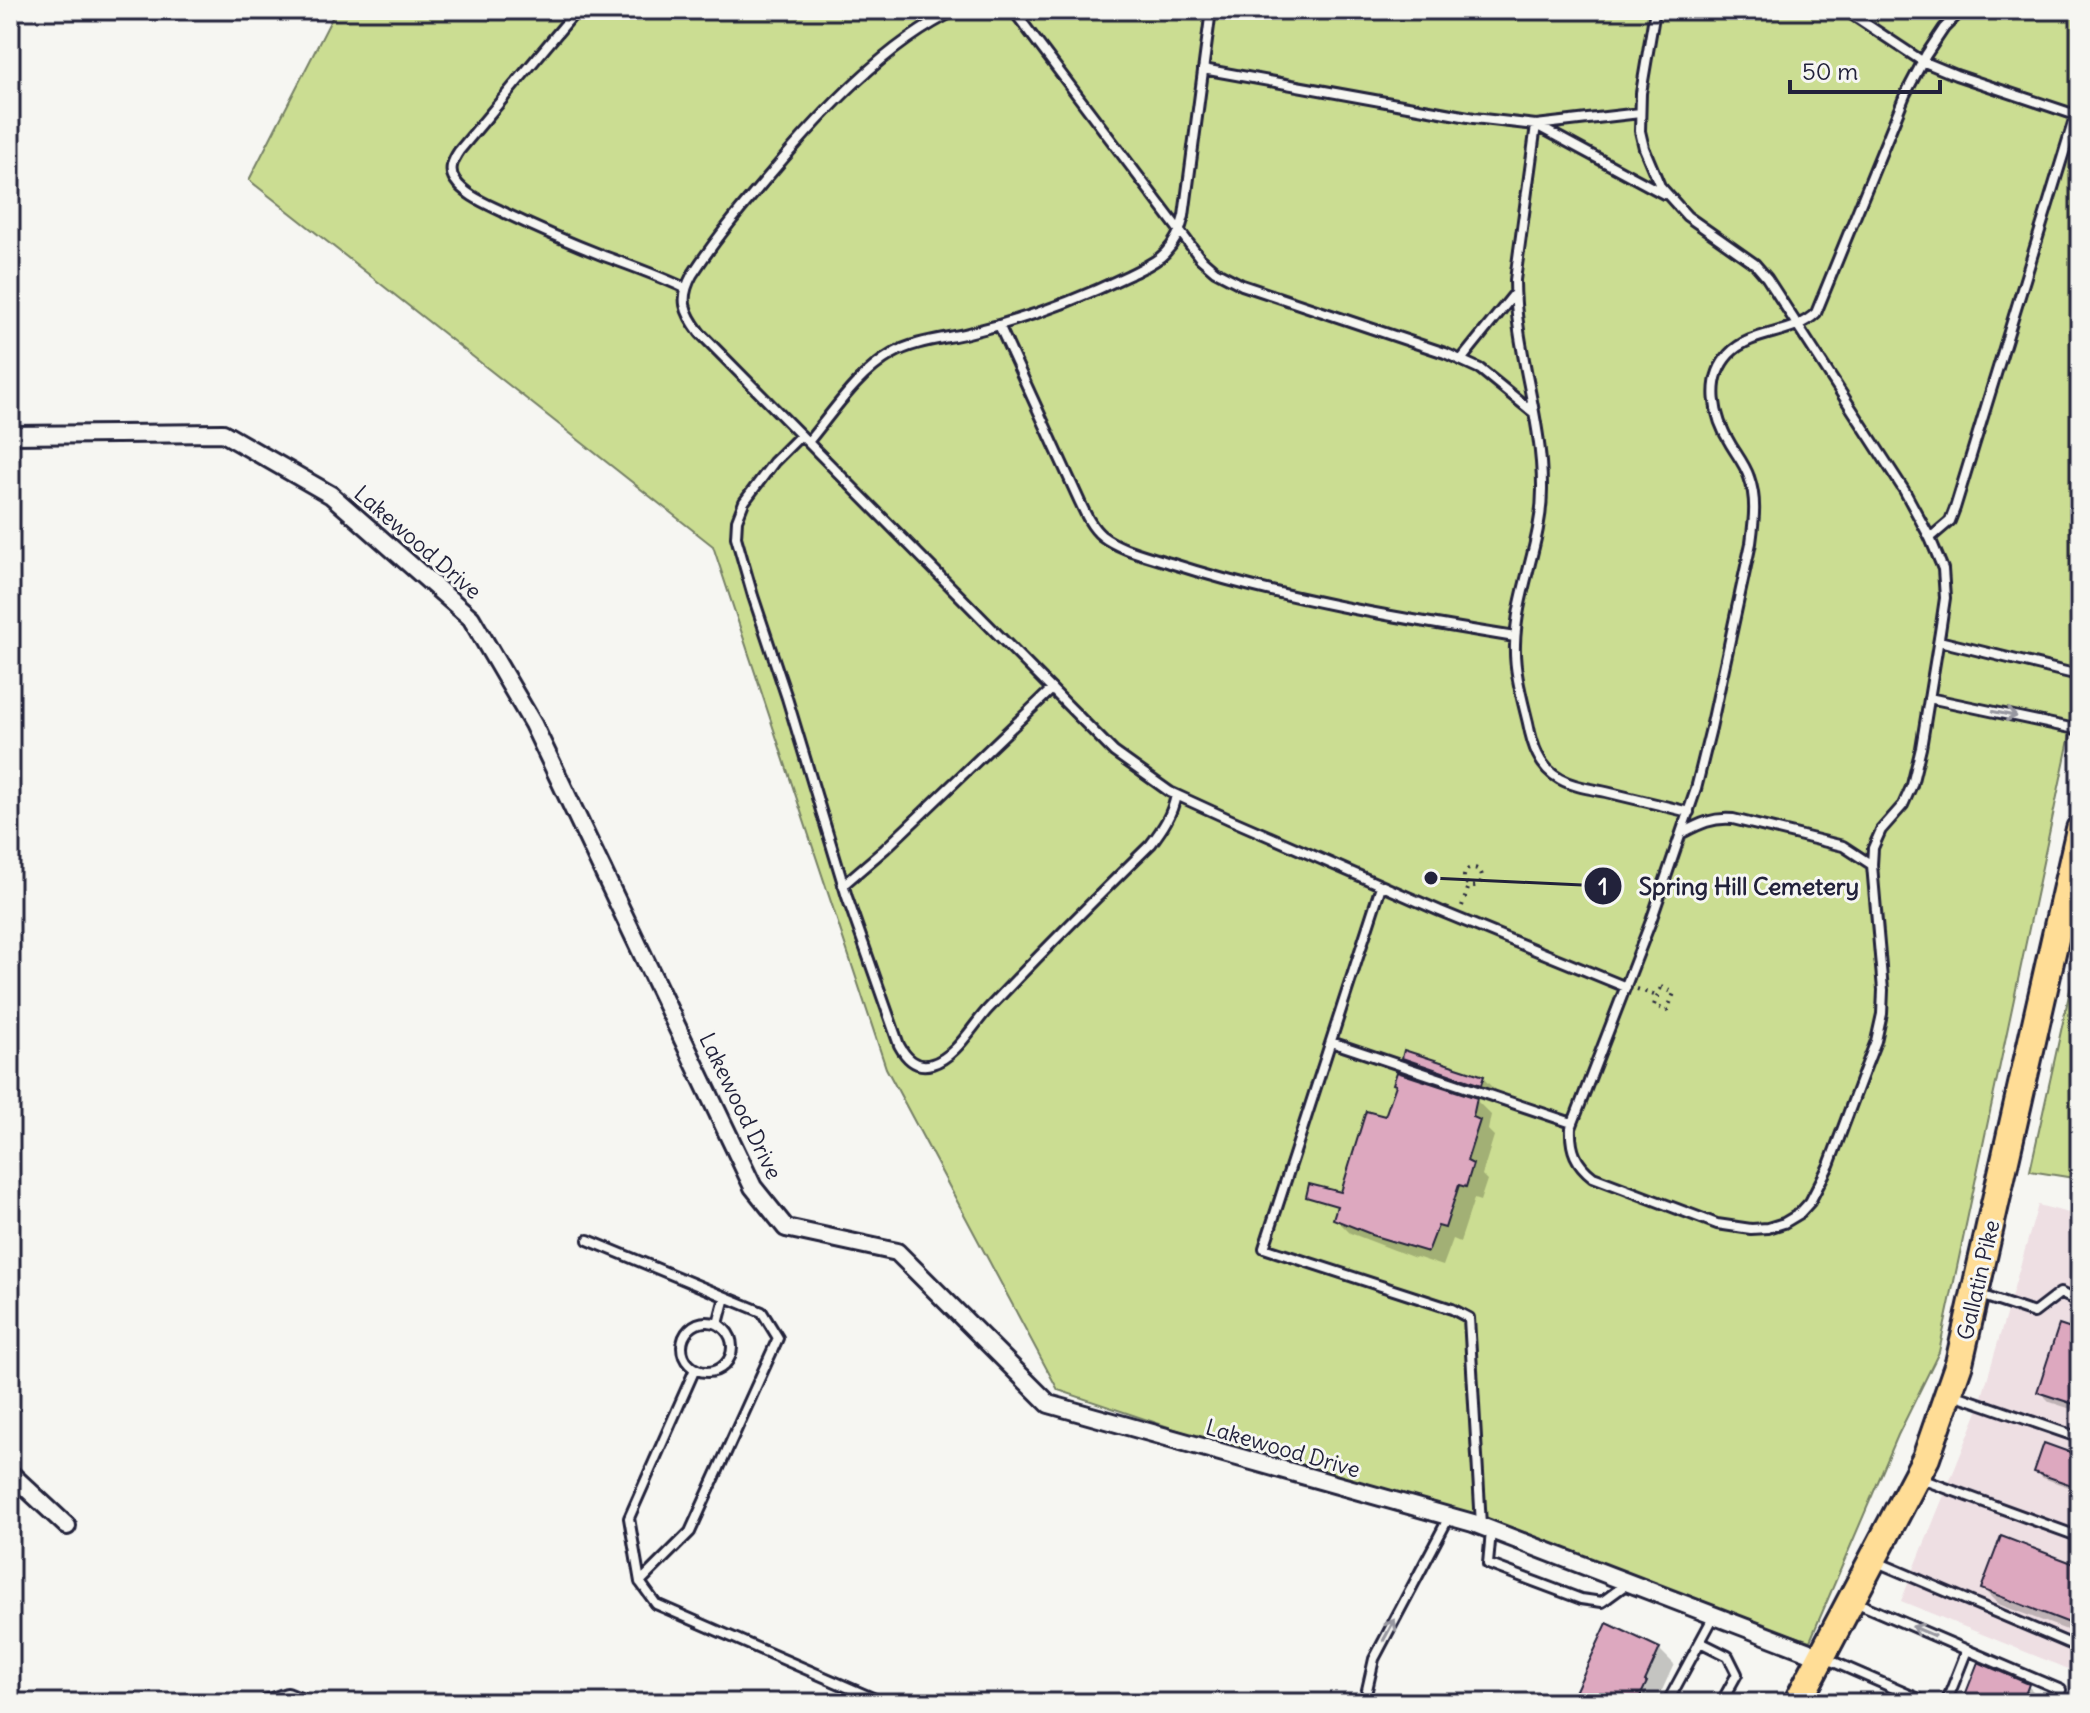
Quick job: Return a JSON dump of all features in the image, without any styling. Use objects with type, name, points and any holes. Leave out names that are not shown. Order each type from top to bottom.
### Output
[{"type":"main road","name":"Gallatin Pike","points":[[1797,1703],[1926,1458],[1959,1363],[2080,829]]},
{"type":"street","name":"Lakewood Drive","points":[[10,435],[223,433],[331,495],[471,618],[533,724],[753,1187],[786,1228],[897,1252],[1049,1404],[1486,1528],[1822,1657]]},
{"type":"street","points":[[10,1473],[67,1526]]},
{"type":"street","points":[[269,1703],[287,1697],[302,1703]]},
{"type":"lane","points":[[577,10],[459,151],[452,163],[453,177],[485,203],[522,221],[685,288]]},
{"type":"lane","points":[[957,10],[943,16],[864,74],[753,194],[685,288],[688,318],[1114,752],[1141,772],[1176,795],[1381,886],[1626,986]]},
{"type":"lane","points":[[1013,10],[1200,258],[1215,271],[1242,285],[1461,360],[1480,369],[1534,413]]},
{"type":"lane","points":[[1176,795],[1168,821],[1151,844],[986,1011],[954,1049],[933,1064],[917,1064],[904,1055],[843,885],[736,537],[737,520],[744,502],[774,462],[805,438],[870,369],[894,353],[1031,315],[1094,292],[1164,255],[1180,231],[1186,203],[1211,10]]},
{"type":"lane","points":[[1655,10],[1640,113],[1644,148],[1660,186],[1687,216],[1755,264],[1767,278],[1799,325],[1904,490],[1939,556],[1945,580],[1939,641],[1912,785],[1903,805],[1881,830],[1873,848],[1883,990],[1876,1041],[1829,1165],[1810,1202],[1799,1214],[1784,1223],[1751,1229],[1717,1224],[1600,1181],[1583,1169],[1575,1158],[1572,1123],[1689,812],[1711,728],[1755,517],[1754,495],[1748,474],[1729,443],[1715,408],[1714,390],[1719,369],[1733,351],[1748,341],[1799,325],[1810,319],[1821,306],[1905,95],[1922,61],[1944,28],[1962,10]]},
{"type":"lane","points":[[1845,10],[1922,61],[2076,115]]},
{"type":"lane","points":[[1203,69],[1474,118],[1536,125],[1640,113]]},
{"type":"lane","points":[[1930,538],[1950,521],[1955,508],[2080,100]]},
{"type":"lane","points":[[1536,125],[1668,196]]},
{"type":"lane","points":[[1536,125],[1515,280],[1515,306],[1540,450],[1542,492],[1537,535],[1515,637],[1516,664],[1530,735],[1541,761],[1552,774],[1577,786],[1689,812]]},
{"type":"lane","points":[[1461,360],[1515,293]]},
{"type":"lane","points":[[999,325],[1083,509],[1104,538],[1200,572],[1277,592],[1354,610],[1515,637]]},
{"type":"lane","points":[[1939,641],[2080,673]]},
{"type":"lane","points":[[843,885],[885,849],[1052,689]]},
{"type":"lane","points":[[1929,698],[2080,730]]},
{"type":"lane","points":[[1682,833],[1707,821],[1733,819],[1843,846],[1872,865]]},
{"type":"lane","points":[[1381,886],[1264,1248],[1452,1309],[1469,1318],[1488,1564],[1581,1599],[1602,1602],[1628,1583]]},
{"type":"lane","points":[[1331,1042],[1572,1123]]},
{"type":"lane","points":[[588,1240],[762,1312],[778,1338],[690,1532],[640,1582]]},
{"type":"lane","points":[[1975,1293],[2034,1313],[2060,1293],[2080,1302]]},
{"type":"lane","points":[[718,1324],[725,1297]]},
{"type":"lane","points":[[695,1324],[718,1324],[730,1337],[731,1354],[721,1368],[695,1369],[684,1358],[684,1335],[695,1324]]},
{"type":"lane","points":[[695,1369],[629,1518],[640,1582],[656,1604],[884,1703]]},
{"type":"lane","points":[[1949,1392],[2080,1438]]},
{"type":"lane","points":[[1916,1477],[2080,1537]]},
{"type":"lane","points":[[1364,1703],[1374,1659],[1449,1517]]},
{"type":"lane","points":[[1872,1561],[2080,1648]]},
{"type":"lane","points":[[1852,1601],[2061,1690],[2056,1703]]},
{"type":"lane","points":[[1667,1703],[1714,1616]]},
{"type":"lane","points":[[1700,1642],[1728,1656],[1737,1674],[1721,1703]]},
{"type":"lane","points":[[1946,1703],[1967,1650]]},
{"type":"lane","points":[[1822,1657],[1928,1703]]},
{"type":"path","points":[[1475,868],[1481,873],[1482,880],[1478,885],[1469,886],[1464,881],[1464,872],[1475,868]]},
{"type":"path","points":[[1458,919],[1469,886]]},
{"type":"path","points":[[1626,986],[1657,996]]},
{"type":"path","points":[[1661,987],[1674,993],[1667,1011],[1654,1005],[1657,996],[1661,987]]},
{"type":"shaded area","points":[[2038,1205],[2080,1216],[2080,1674],[1901,1601],[1977,1414]]},
{"type":"green space","points":[[336,10],[2080,10],[2080,688],[1939,1352],[1898,1435],[1810,1641],[1058,1390],[886,1068],[713,546],[249,180]]},
{"type":"green space","points":[[2080,945],[2080,1179],[2030,1171]]},
{"type":"building","points":[[1404,1050],[1484,1076],[1481,1085],[1402,1058]]},
{"type":"building","points":[[1397,1072],[1477,1098],[1473,1117],[1480,1120],[1467,1161],[1473,1164],[1466,1187],[1459,1185],[1445,1228],[1438,1226],[1428,1252],[1371,1235],[1333,1219],[1337,1206],[1306,1197],[1309,1184],[1341,1192],[1366,1111],[1385,1116],[1396,1085],[1393,1084]]},
{"type":"building","points":[[2059,1325],[2080,1332],[2080,1406],[2037,1392]]},
{"type":"building","points":[[2044,1443],[2080,1456],[2080,1488],[2034,1472]]},
{"type":"building","points":[[2001,1536],[2080,1566],[2080,1627],[1981,1589]]},
{"type":"building","points":[[1607,1623],[1660,1648],[1647,1682],[1637,1703],[1570,1703]]},
{"type":"building","points":[[1978,1662],[2029,1684],[2022,1703],[1962,1703]]},
{"type":"place","name":"Spring Hill Cemetery","points":[[1431,878]]}]
